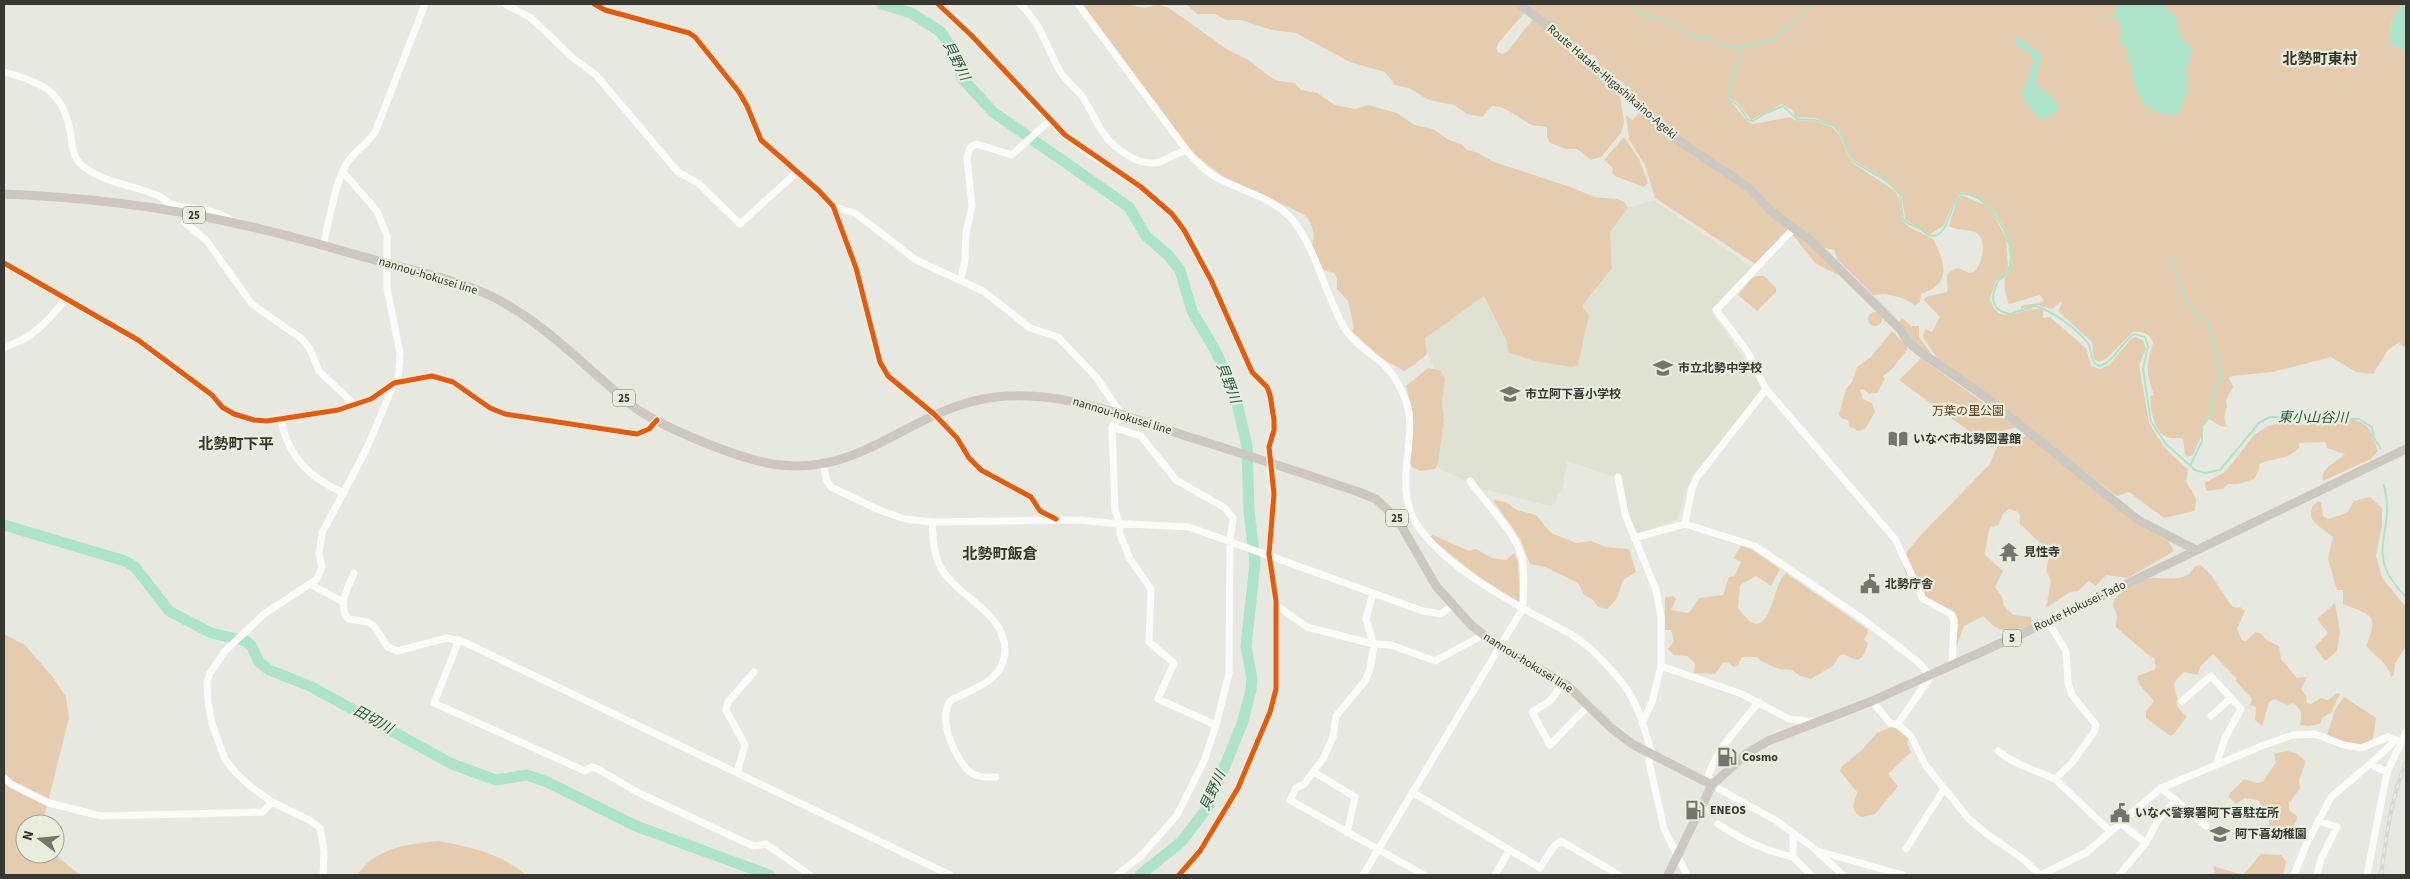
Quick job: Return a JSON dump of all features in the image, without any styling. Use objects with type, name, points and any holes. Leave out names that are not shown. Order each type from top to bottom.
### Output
[{"type":"main road","name":"Route Hatake-Higashikaino-Ageki","points":[[1519,4],[1550,28],[1670,135],[1749,188],[1772,212],[1832,260],[1919,351],[1984,396],[2138,520],[2196,550]]},
{"type":"main road","name":"nannou-hokusei line","points":[[4,194],[67,198],[234,223],[449,280],[491,296],[530,318],[634,406],[657,420],[749,459],[790,466],[823,464],[850,457],[870,449],[934,414],[977,400],[1032,395],[1082,402],[1228,449],[1267,459],[1359,492],[1384,505],[1403,527],[1429,575],[1452,606],[1483,635],[1500,647],[1563,682],[1615,732],[1652,755],[1709,784]]},
{"type":"main road","name":"Route Hokusei-Tado","points":[[1668,875],[1709,784],[1746,754],[1768,741],[1931,676],[2048,622],[2406,449]]},
{"type":"street","points":[[323,246],[343,172],[349,160],[366,144],[376,130],[425,4]]},
{"type":"street","points":[[505,4],[531,18],[574,59],[596,75],[678,172],[698,183],[740,224],[797,172]]},
{"type":"street","points":[[594,4],[605,10],[689,33],[695,37],[739,92],[761,140],[834,207],[856,268],[880,362],[888,376],[934,414],[957,438],[969,458],[981,470],[1031,497],[1040,510],[1056,519]]},
{"type":"street","points":[[938,4],[972,36],[1065,135],[1141,187],[1163,205],[1184,230],[1211,280],[1252,372],[1267,386],[1274,420],[1274,430],[1267,459]]},
{"type":"street","points":[[1020,4],[1035,21],[1064,78],[1082,96],[1104,138],[1132,158],[1151,163],[1159,162],[1180,151],[1187,151]]},
{"type":"street","points":[[1078,4],[1187,151],[1212,175],[1280,208],[1297,224],[1346,330],[1383,364],[1406,399],[1410,416],[1405,464],[1406,490],[1412,513],[1422,533],[1459,566],[1523,608],[1579,640],[1596,653],[1629,693],[1642,723],[1652,755],[1649,762],[1664,829],[1687,875]]},
{"type":"street","points":[[4,72],[34,80],[57,97],[64,110],[73,153],[82,166],[98,176],[131,189],[159,196],[169,203],[224,215],[234,223]]},
{"type":"street","points":[[961,279],[966,260],[966,233],[972,206],[967,158],[970,148],[976,144],[1012,155],[1049,120]]},
{"type":"street","points":[[323,875],[324,844],[320,828],[272,802],[251,788],[225,759],[212,724],[207,682],[210,673],[225,651],[264,614],[310,584],[320,573],[319,554],[322,533],[366,450],[396,383],[400,352],[387,288],[387,236],[377,210],[343,172]]},
{"type":"street","points":[[834,207],[855,213],[916,260],[961,279],[983,292],[1018,321],[1030,328],[1058,337],[1097,378],[1121,414],[1112,427],[1115,511],[1120,523],[1120,534],[1130,559],[1151,590],[1149,642],[1174,663],[1158,699],[1216,725]]},
{"type":"street","points":[[184,214],[184,223],[206,240],[252,304],[302,340],[310,349],[319,371],[354,404]]},
{"type":"street","points":[[1794,228],[1716,310],[1747,351],[1766,389],[1895,539],[1923,600],[1951,614],[1954,621],[1952,666]]},
{"type":"street","points":[[4,263],[65,300],[138,340],[234,414],[254,420],[267,421],[338,410],[371,399],[396,383],[423,377],[440,377],[453,382],[490,408],[505,414],[637,434],[649,429],[657,420]]},
{"type":"street","points":[[4,347],[22,341],[34,333],[65,300]]},
{"type":"street","points":[[1685,524],[1692,488],[1697,477],[1766,389]]},
{"type":"street","points":[[278,418],[295,455],[308,472],[328,486],[344,493]]},
{"type":"street","points":[[1112,427],[1141,436],[1176,480],[1230,512],[1232,518],[1230,541],[1229,673],[1216,725],[1201,768],[1177,815],[1141,856],[1117,875]]},
{"type":"street","points":[[823,464],[827,480],[841,494],[905,519],[932,522],[1056,519],[1189,527],[1437,615],[1452,606]]},
{"type":"street","points":[[1179,875],[1200,851],[1238,788],[1270,712],[1278,674],[1276,605],[1269,554],[1274,494],[1270,470]]},
{"type":"street","points":[[1618,477],[1625,514],[1656,590],[1662,625],[1661,666],[1652,702],[1642,723]]},
{"type":"street","points":[[1363,875],[1523,608],[1522,559],[1519,550],[1511,535],[1470,481]]},
{"type":"street","points":[[932,522],[939,564],[946,575],[995,623],[1004,642],[1005,655],[1000,670],[995,677],[953,699],[948,703],[946,712],[956,755],[964,767],[974,774],[986,778],[996,777]]},
{"type":"street","points":[[1634,538],[1685,524],[1755,546],[1860,617],[1917,661],[1931,676],[1897,725]]},
{"type":"street","points":[[354,573],[343,602],[343,612],[348,619],[368,622],[374,626],[388,647],[396,651],[447,638],[459,640],[950,875]]},
{"type":"street","points":[[310,584],[343,602]]},
{"type":"street","points":[[1373,593],[1366,619],[1373,644],[1370,669],[1365,681],[1336,716],[1331,743],[1314,772],[1304,784],[1296,788],[1290,800],[1424,875]]},
{"type":"street","points":[[1276,605],[1307,627],[1373,644],[1391,645],[1435,661],[1483,635]]},
{"type":"street","points":[[2048,622],[2066,652],[2068,684],[2072,695],[2096,725],[2094,732],[2071,764],[2055,779]]},
{"type":"street","points":[[459,640],[434,702],[585,771],[596,768],[637,792],[754,846],[766,844],[810,875]]},
{"type":"street","points":[[1661,666],[1711,682],[1759,702],[1789,719],[1818,722]]},
{"type":"street","points":[[737,773],[745,745],[726,710],[728,702],[754,672]]},
{"type":"street","points":[[2182,702],[2211,676],[2241,709],[2225,738],[2216,765]]},
{"type":"street","points":[[1563,682],[1550,701],[1532,712],[1550,745],[1588,705]]},
{"type":"street","points":[[2211,716],[2230,698]]},
{"type":"street","points":[[1872,701],[1890,723],[1897,725],[1911,736],[1926,766],[1969,819],[2023,859],[2040,875],[2087,852],[2161,788],[2264,745],[2293,736],[2315,734],[2356,748],[2367,746],[2388,737],[2398,741]]},
{"type":"street","points":[[1759,702],[1719,753],[1709,772],[1709,784],[1748,803],[1815,850],[1843,875]]},
{"type":"street","points":[[2294,875],[2331,797],[2398,741],[2406,732]]},
{"type":"street","points":[[2367,875],[2387,772],[2398,741]]},
{"type":"street","points":[[1998,751],[2008,759],[2028,769],[2055,779],[2111,832]]},
{"type":"street","points":[[2370,764],[2387,772]]},
{"type":"street","points":[[1314,772],[1355,797],[1347,833]]},
{"type":"street","points":[[4,778],[49,802],[101,816],[263,812],[272,802]]},
{"type":"street","points":[[2161,788],[2206,826]]},
{"type":"street","points":[[1906,849],[1944,789]]},
{"type":"street","points":[[1412,792],[1540,868],[1554,846],[1562,841],[1618,875]]},
{"type":"street","points":[[2119,875],[2146,843],[2158,820],[2176,800]]},
{"type":"street","points":[[2317,875],[2321,860],[2337,827],[2318,821]]},
{"type":"street","points":[[2120,823],[2146,843]]},
{"type":"street","points":[[1718,824],[1739,838],[1765,851],[1793,856],[1811,875]]},
{"type":"street","points":[[1793,834],[1793,856]]},
{"type":"street","points":[[1815,850],[1903,875]]},
{"type":"street","points":[[1495,875],[1509,851]]},
{"type":"shaded area","points":[[2116,4],[2163,4],[2177,19],[2179,35],[2193,50],[2186,69],[2188,87],[2180,112],[2176,115],[2154,111],[2146,106],[2141,99],[2134,81],[2127,50],[2119,39],[2121,30],[2118,20],[2103,14],[2114,14],[2117,11]]},
{"type":"shaded area","points":[[2406,5],[2406,53],[2390,43],[2391,26],[2394,16]]},
{"type":"shaded area","points":[[2014,38],[2020,38],[2042,55],[2036,82],[2038,86],[2056,101],[2058,106],[2058,111],[2048,118],[2039,119],[2025,102],[2022,94],[2034,59],[2017,45]]},
{"type":"shaded area","name":"市立北勢中学校","points":[[1654,200],[1753,268],[1712,313],[1762,384],[1762,391],[1685,491],[1679,516],[1676,520],[1636,535],[1633,534],[1620,479],[1567,461],[1562,493],[1558,493],[1556,503],[1550,506],[1479,488],[1473,479],[1467,478],[1466,481],[1438,468],[1438,454],[1444,421],[1442,403],[1445,378],[1440,370],[1434,368],[1424,345],[1424,338],[1484,296],[1507,342],[1508,352],[1534,361],[1572,367],[1578,365],[1586,311],[1583,307],[1584,303],[1609,274],[1612,266],[1610,232],[1612,226],[1628,208]]},
{"type":"green space","points":[[1082,4],[1126,4],[1145,8],[1158,4],[1169,8],[1228,50],[1247,59],[1278,81],[1295,83],[1301,90],[1317,93],[1335,105],[1355,109],[1368,105],[1397,113],[1414,125],[1433,129],[1449,140],[1461,144],[1467,150],[1478,153],[1494,162],[1573,188],[1594,197],[1617,199],[1624,202],[1628,208],[1610,232],[1612,269],[1584,303],[1583,307],[1589,315],[1578,365],[1572,367],[1534,361],[1508,352],[1507,342],[1484,296],[1425,338],[1427,354],[1414,365],[1404,371],[1381,358],[1352,331],[1354,328],[1348,301],[1337,289],[1337,278],[1334,273],[1323,270],[1312,245],[1313,229],[1305,215],[1224,177],[1195,155]]},
{"type":"green space","points":[[1186,4],[1513,4],[1526,11],[1499,42],[1496,48],[1498,52],[1503,54],[1508,51],[1533,19],[1537,20],[1620,96],[1624,122],[1621,133],[1601,157],[1591,160],[1577,149],[1566,149],[1550,143],[1547,137],[1547,128],[1532,125],[1503,108],[1492,106],[1482,117],[1467,114],[1454,105],[1429,100],[1409,88],[1395,85],[1385,72],[1350,62],[1296,33],[1272,30],[1241,20],[1226,20],[1215,14],[1197,14]]},
{"type":"green space","points":[[1527,4],[2406,4],[2392,20],[2390,43],[2406,53],[2406,347],[2399,345],[2401,341],[2388,350],[2373,374],[2356,372],[2331,357],[2273,372],[2231,376],[2229,378],[2233,387],[2226,400],[2227,406],[2224,417],[2227,427],[2220,426],[2208,418],[2201,426],[2201,437],[2193,455],[2188,457],[2185,454],[2183,439],[2165,436],[2160,432],[2154,421],[2150,396],[2154,395],[2149,381],[2148,369],[2153,343],[2150,337],[2143,332],[2133,332],[2106,359],[2099,362],[2094,359],[2092,342],[2058,311],[2062,304],[2061,301],[2052,309],[2037,305],[2021,309],[2021,306],[2042,302],[2044,300],[2040,295],[2009,304],[2004,284],[2011,264],[2008,238],[1997,215],[1984,202],[1969,194],[1958,194],[1943,226],[1929,235],[1905,219],[1902,197],[1888,181],[1853,160],[1839,130],[1815,118],[1796,117],[1792,110],[1782,104],[1751,120],[1738,103],[1726,96],[1748,122],[1753,124],[1790,117],[1794,120],[1814,121],[1832,127],[1841,137],[1851,162],[1895,191],[1899,198],[1902,220],[1909,227],[1933,239],[1943,265],[1942,278],[1931,290],[1921,294],[1920,302],[1915,305],[1902,298],[1886,294],[1873,295],[1838,260],[1834,250],[1825,248],[1674,134],[1637,103],[1623,82],[1598,64],[1596,56],[1584,54]]},
{"type":"green space","points":[[1639,113],[1669,138],[1747,191],[1788,227],[1787,232],[1755,264],[1655,198],[1645,165],[1629,139],[1626,115],[1632,120]]},
{"type":"green space","points":[[1624,137],[1639,159],[1648,183],[1644,187],[1615,176],[1612,173],[1613,168],[1604,160]]},
{"type":"green space","points":[[1961,195],[1985,205],[1992,211],[2006,238],[2008,267],[2006,274],[1996,281],[1990,298],[1994,308],[1999,313],[2005,315],[2028,310],[2043,310],[2043,318],[2050,317],[2086,348],[2091,366],[2100,369],[2109,365],[2131,339],[2135,337],[2143,340],[2146,349],[2139,365],[2149,423],[2164,447],[2188,470],[2186,481],[2196,498],[2194,511],[2164,518],[2129,492],[2117,496],[1938,360],[1923,337],[1925,329],[1932,332],[1940,317],[1924,300],[1926,297],[1947,292],[1947,275],[1952,270],[1958,268],[1969,273],[1974,272],[1978,267],[1983,250],[1980,236],[1976,233],[1949,226],[1958,197]]},
{"type":"green space","points":[[1796,233],[1840,274],[1836,274],[1815,263],[1792,234]]},
{"type":"green space","points":[[1756,276],[1764,276],[1776,288],[1776,292],[1757,311],[1738,295],[1751,279]]},
{"type":"green space","points":[[1872,312],[1878,312],[1882,319],[1878,326],[1872,326],[1868,322],[1868,316]]},
{"type":"green space","points":[[1902,318],[1911,326],[1919,326],[1919,337],[1933,356],[1916,345],[1898,324]]},
{"type":"green space","points":[[1892,331],[1907,346],[1907,350],[1892,369],[1883,376],[1885,379],[1877,393],[1869,394],[1864,389],[1860,390],[1863,399],[1872,403],[1875,412],[1865,429],[1858,431],[1849,426],[1848,420],[1841,418],[1839,414],[1846,389],[1852,382],[1857,367],[1871,357]]},
{"type":"green space","name":"万葉の里公園","points":[[1921,358],[2017,427],[2002,431],[1992,448],[1899,380]]},
{"type":"green space","points":[[1428,368],[1440,370],[1445,378],[1442,403],[1444,420],[1438,463],[1435,469],[1420,471],[1412,467],[1409,461],[1413,412],[1406,386]]},
{"type":"green space","points":[[2351,420],[2363,423],[2370,430],[2378,451],[2371,459],[2323,481],[2326,469],[2345,454],[2327,448],[2325,442],[2299,443],[2299,448],[2290,455],[2259,464],[2259,470],[2254,479],[2238,484],[2228,484],[2223,489],[2206,491],[2205,483],[2226,471],[2254,435],[2268,426],[2281,423],[2306,425]]},
{"type":"green space","points":[[2027,436],[2142,527],[2168,541],[2174,551],[2128,578],[2106,575],[2096,586],[2089,581],[2078,591],[2070,592],[2046,608],[2051,581],[2046,570],[2050,552],[2020,524],[2018,512],[2009,509],[2003,514],[1998,525],[1991,527],[1984,554],[2003,571],[1995,587],[2002,597],[2004,606],[2013,615],[2031,617],[2032,624],[2017,630],[2006,631],[1995,627],[1983,616],[1964,626],[1956,648],[1958,621],[1955,613],[1918,594],[1910,582],[1901,559],[1921,535],[1989,465],[1997,447]]},
{"type":"green space","points":[[2370,497],[2382,508],[2382,526],[2376,556],[2382,578],[2406,607],[2406,646],[2395,664],[2394,675],[2391,677],[2384,664],[2366,646],[2372,627],[2370,617],[2366,613],[2343,604],[2343,590],[2337,590],[2328,559],[2333,537],[2316,524],[2311,517],[2313,506],[2318,501],[2321,503],[2323,516],[2329,519],[2347,513],[2354,501]]},
{"type":"green space","points":[[1493,500],[1506,502],[1517,510],[1536,515],[1551,533],[1576,543],[1591,541],[1606,547],[1629,549],[1636,572],[1623,580],[1616,599],[1607,609],[1598,607],[1593,600],[1584,595],[1578,583],[1545,567],[1530,564],[1521,540]]},
{"type":"green space","points":[[1433,535],[1469,551],[1476,549],[1492,558],[1506,560],[1514,553],[1518,562],[1520,601],[1518,602],[1506,595],[1462,564],[1430,537]]},
{"type":"green space","points":[[1741,546],[1751,549],[1780,569],[1771,586],[1756,576],[1740,585],[1738,608],[1749,621],[1756,624],[1766,616],[1778,585],[1786,573],[1867,629],[1868,633],[1864,639],[1868,643],[1862,657],[1854,659],[1844,654],[1839,656],[1834,665],[1811,679],[1800,676],[1792,670],[1779,669],[1761,661],[1757,657],[1742,657],[1738,666],[1734,667],[1727,662],[1723,663],[1715,674],[1694,673],[1695,663],[1687,656],[1674,655],[1668,649],[1674,641],[1671,630],[1665,630],[1665,598],[1673,596],[1676,599],[1671,610],[1689,613],[1699,598],[1723,595],[1729,577],[1735,576],[1741,562],[1733,558]]},
{"type":"green space","points":[[2201,565],[2211,575],[2231,605],[2236,608],[2240,607],[2245,611],[2237,629],[2242,640],[2246,641],[2255,632],[2260,633],[2268,641],[2279,646],[2281,659],[2297,678],[2307,677],[2301,689],[2306,696],[2307,703],[2311,704],[2321,698],[2328,700],[2337,693],[2340,694],[2331,713],[2323,717],[2320,724],[2300,725],[2301,712],[2296,705],[2293,703],[2288,705],[2274,699],[2269,702],[2261,726],[2255,720],[2256,707],[2250,705],[2252,699],[2236,681],[2236,678],[2213,654],[2201,666],[2197,675],[2184,672],[2175,682],[2174,688],[2178,700],[2176,702],[2179,709],[2187,717],[2173,735],[2170,736],[2146,718],[2146,711],[2154,701],[2139,684],[2137,676],[2154,670],[2156,667],[2154,658],[2116,627],[2117,616],[2113,605],[2114,601],[2120,593],[2136,583],[2152,578],[2182,577],[2191,572],[2194,567]]},
{"type":"green space","points":[[2335,603],[2340,632],[2337,651],[2327,660],[2324,660],[2315,647],[2328,633],[2317,619]]},
{"type":"green space","points":[[4,634],[25,645],[52,676],[66,697],[69,718],[45,814],[15,814],[15,864],[65,863],[80,875],[4,875]]},
{"type":"green space","points":[[2344,697],[2376,718],[2373,739],[2368,744],[2362,746],[2350,744],[2327,735],[2335,710]]},
{"type":"green space","points":[[1891,727],[1896,728],[1909,739],[1907,743],[1911,752],[1888,774],[1898,786],[1895,790],[1875,814],[1862,817],[1854,809],[1857,792],[1840,771],[1841,767],[1861,751],[1877,733]]},
{"type":"green space","points":[[2286,751],[2296,753],[2306,761],[2299,780],[2300,788],[2289,803],[2289,810],[2297,816],[2297,819],[2293,826],[2283,832],[2269,826],[2269,817],[2258,800],[2245,798],[2236,804],[2229,797],[2230,793],[2244,779],[2257,783],[2263,782],[2276,762],[2274,754]]},
{"type":"green space","points":[[438,841],[485,852],[506,861],[526,875],[357,875],[373,859],[383,853],[403,846]]},
{"type":"green space","points":[[2261,854],[2281,855],[2286,862],[2283,875],[2243,875]]},
{"type":"green space","points":[[2213,866],[2243,875],[2215,875]]},
{"type":"waterway","name":"貝野川","points":[[882,4],[911,13],[941,32],[954,53],[962,78],[993,112],[1129,207],[1146,236],[1168,255],[1180,270],[1192,311],[1216,352],[1235,395],[1247,446],[1249,511],[1255,563],[1246,646],[1252,679],[1251,690],[1242,724],[1208,807],[1181,842],[1140,875]]},
{"type":"waterway","name":"東小山谷川","points":[[1634,4],[1638,13],[1668,22],[1693,36],[1706,38],[1723,46],[1739,47],[1739,60],[1727,98],[1738,105],[1748,120],[1753,121],[1783,106],[1797,119],[1815,120],[1834,126],[1842,136],[1852,161],[1888,182],[1897,191],[1900,195],[1903,219],[1908,223],[1931,236],[1937,235],[1946,224],[1959,194],[1972,195],[1984,203],[1995,214],[2003,229],[2009,244],[2011,259],[2008,271],[1999,280],[1994,291],[1995,306],[1999,310],[2010,314],[2035,306],[2049,311],[2070,326],[2087,342],[2092,359],[2099,366],[2109,361],[2134,334],[2145,337],[2148,346],[2143,369],[2151,422],[2166,444],[2195,470],[2205,473],[2220,470],[2259,423],[2270,417],[2359,419],[2372,427],[2374,438],[2381,449]]},
{"type":"waterway","points":[[1739,47],[1773,40],[1812,4]]},
{"type":"waterway","points":[[2170,256],[2183,294],[2195,312],[2209,325],[2221,375],[2212,395],[2211,415],[2202,426],[2202,441],[2190,466]]},
{"type":"waterway","name":"東小山谷川","points":[[2384,485],[2387,503],[2383,543],[2385,567],[2406,597]]},
{"type":"waterway","name":"田切川","points":[[4,525],[125,561],[135,567],[169,611],[211,633],[246,641],[252,647],[259,662],[269,670],[310,686],[452,764],[496,780],[527,775],[547,782],[636,826],[769,875]]},
{"type":"railway","points":[[2381,875],[2393,804],[2406,762]]},
{"type":"cycle path","points":[[594,4],[605,10],[689,33],[695,37],[739,92],[761,140],[819,191],[833,206],[856,268],[880,362],[888,376],[934,414],[957,438],[969,458],[981,470],[1031,497],[1040,511],[1056,519]]},
{"type":"cycle path","points":[[938,4],[972,36],[1065,135],[1141,187],[1172,214],[1184,230],[1211,280],[1252,372],[1267,387],[1270,395],[1274,430],[1269,447],[1274,494],[1269,554],[1276,601],[1276,689],[1270,712],[1238,788],[1200,851],[1179,875]]},
{"type":"cycle path","points":[[4,263],[138,340],[212,395],[222,407],[234,414],[254,420],[267,421],[338,410],[371,399],[394,383],[432,376],[453,382],[490,408],[505,414],[637,434],[649,429],[657,420]]},
{"type":"place","name":"市立北勢中学校","points":[[1663,368]]},
{"type":"place","name":"市立阿下喜小学校","points":[[1510,394]]},
{"type":"place","name":"いなべ市北勢図書館","points":[[1898,439]]},
{"type":"place","name":"見性寺","points":[[2009,552]]},
{"type":"place","name":"北勢庁舎","points":[[1870,584]]},
{"type":"place","name":"Cosmo","points":[[1727,757]]},
{"type":"place","name":"ENEOS","points":[[1695,810]]},
{"type":"place","name":"いなべ警察署阿下喜駐在所","points":[[2120,813]]},
{"type":"place","name":"阿下喜幼稚園","points":[[2220,834]]},
{"type":"district","name":"北勢町東村","points":[[2320,59]]},
{"type":"district","name":"北勢町下平","points":[[236,444]]},
{"type":"district","name":"北勢町飯倉","points":[[1000,554]]}]
